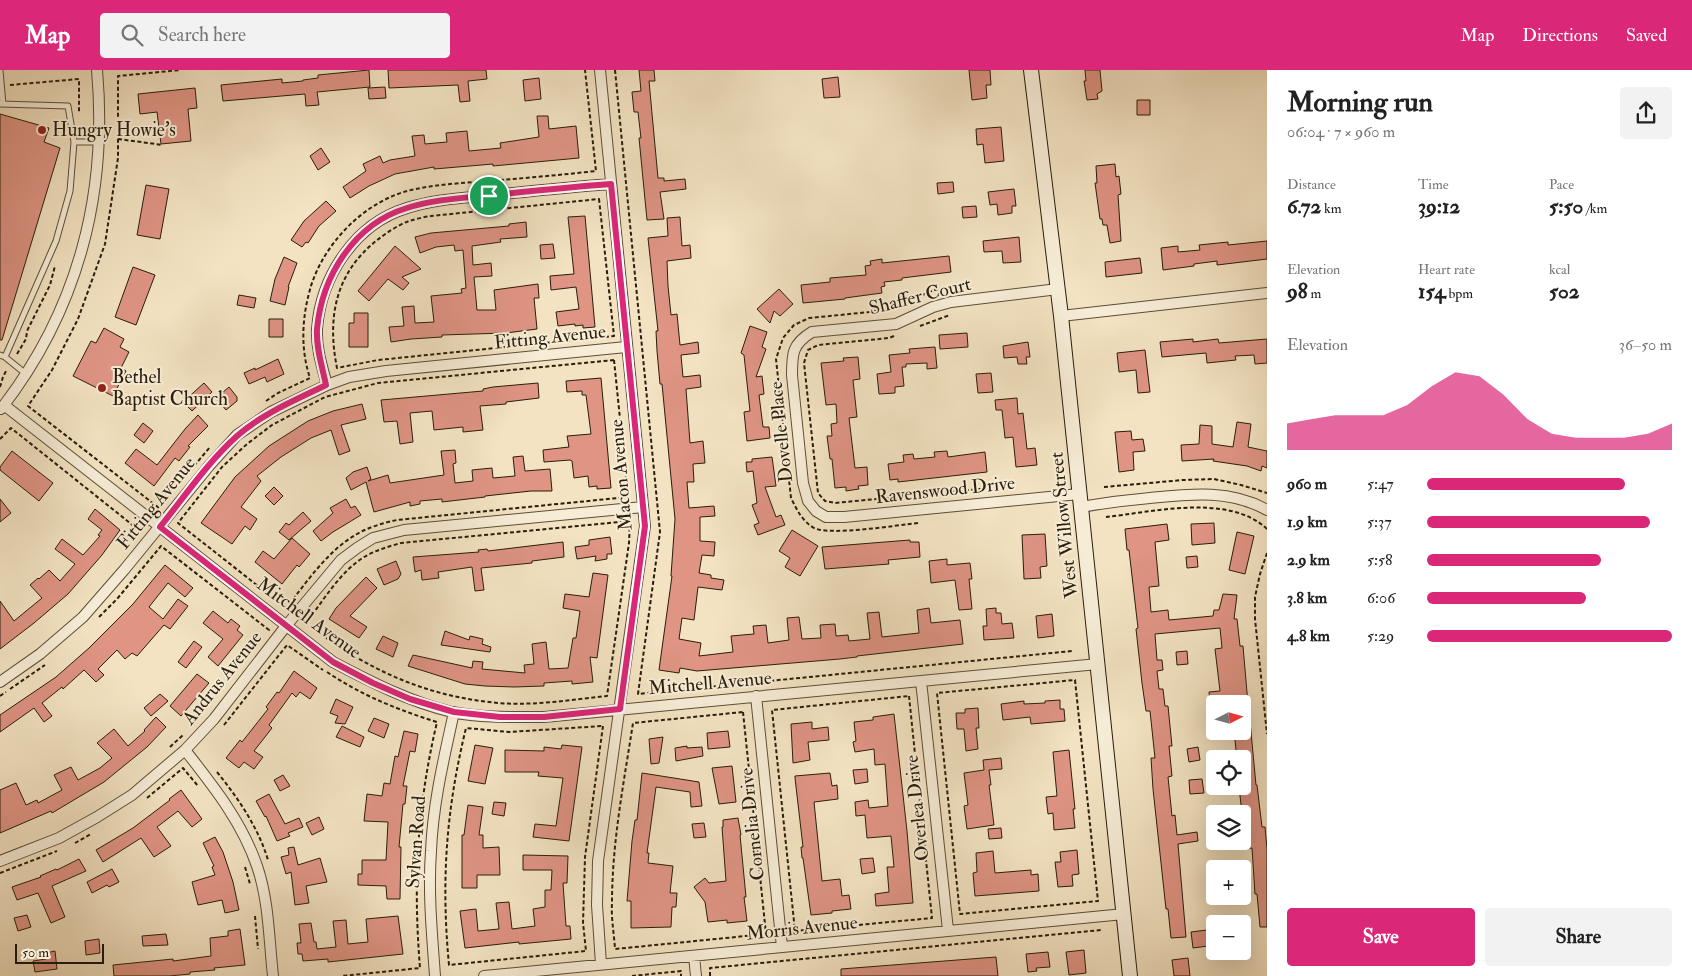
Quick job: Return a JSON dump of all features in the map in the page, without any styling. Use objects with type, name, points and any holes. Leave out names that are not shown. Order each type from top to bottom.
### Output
[{"type":"street","points":[[2,407],[26,374],[51,331],[77,268],[93,206],[99,142],[97,70]]},
{"type":"street","name":"Macon Avenue","points":[[600,70],[645,526],[598,861],[597,905],[601,964]]},
{"type":"street","name":"West Willow Street","points":[[1031,70],[1061,316],[1130,976]]},
{"type":"street","points":[[326,385],[319,356],[317,330],[322,300],[333,270],[352,244],[376,221],[405,208],[435,201],[611,184]]},
{"type":"street","name":"Shaffer Court","points":[[795,346],[803,337],[812,332],[896,324],[933,307],[951,302],[1058,289]]},
{"type":"street","points":[[1061,316],[1267,293]]},
{"type":"street","name":"Dovelle Place","points":[[795,346],[792,360],[792,375],[802,483],[808,501],[816,511]]},
{"type":"street","name":"Fitting Avenue","points":[[0,682],[40,654],[83,617],[237,435],[271,412],[326,385],[349,377],[386,371],[626,347]]},
{"type":"street","name":"Mitchell Avenue","points":[[2,407],[333,662],[373,683],[410,699],[454,712],[500,717],[544,717],[1098,664]]},
{"type":"street","name":"Ravenswood Drive","points":[[816,511],[826,517],[844,517],[1190,494],[1218,494],[1245,499],[1267,510]]},
{"type":"street","name":"Andrus Avenue","points":[[0,861],[59,838],[97,817],[132,795],[185,750],[214,719],[286,626],[341,560],[374,538],[404,530],[643,507]]},
{"type":"street","name":"Overlea Drive","points":[[921,681],[948,930]]},
{"type":"street","name":"Cornelia Drive","points":[[756,696],[782,948]]},
{"type":"street","name":"Sylvan Road","points":[[435,976],[430,907],[430,850],[436,793],[454,712]]},
{"type":"street","points":[[185,750],[220,794],[243,832],[258,868],[265,902],[273,976]]},
{"type":"street","name":"Morris Avenue","points":[[484,976],[1124,914]]},
{"type":"street","points":[[694,956],[696,976]]},
{"type":"lane","points":[[0,70],[2,104],[68,106],[74,142],[70,191],[56,241],[3,356],[26,374]]},
{"type":"lane","points":[[74,142],[99,142]]},
{"type":"path","points":[[159,509],[28,406],[52,370],[70,336],[93,280],[105,244],[118,158],[118,76],[181,70]]},
{"type":"path","points":[[263,403],[278,393],[310,378],[305,363],[303,336],[305,306],[315,274],[334,243],[355,220],[382,202],[410,191],[436,186],[596,171],[585,70]]},
{"type":"path","points":[[615,70],[660,532],[638,694],[1072,651]]},
{"type":"path","points":[[2,86],[79,78],[79,118]]},
{"type":"path","points":[[118,139],[163,145]]},
{"type":"path","points":[[599,199],[614,336],[378,360],[337,368],[332,346],[334,313],[340,289],[350,268],[366,249],[385,234],[408,222],[431,216],[599,199]]},
{"type":"path","points":[[0,387],[3,377],[26,339],[27,331],[50,285],[57,259]]},
{"type":"path","points":[[918,523],[835,531],[815,528],[799,515],[791,498],[776,359],[783,338],[794,325],[809,318],[870,312],[899,305],[934,290],[959,285]]},
{"type":"path","points":[[916,328],[952,314]]},
{"type":"path","points":[[898,334],[889,338],[818,345],[808,350],[804,363],[818,493],[825,501],[835,503],[990,488]]},
{"type":"path","points":[[614,360],[628,497],[397,520],[377,525],[357,534],[339,546],[324,561],[286,608],[178,523],[222,468],[247,444],[272,425],[325,398],[378,383],[614,360]]},
{"type":"path","points":[[0,439],[11,428],[140,531],[135,539]]},
{"type":"path","points":[[193,467],[211,446]]},
{"type":"path","points":[[1106,517],[1189,508],[1209,508],[1236,512],[1258,520],[1267,529]]},
{"type":"path","points":[[630,521],[629,543],[607,696],[550,702],[490,702],[422,688],[387,675],[354,657],[306,623],[344,574],[362,558],[383,548],[401,543],[630,521]]},
{"type":"path","points":[[97,619],[160,546],[269,630],[263,638]]},
{"type":"path","points":[[1267,553],[1255,597],[1255,619],[1267,734]]},
{"type":"path","points":[[223,726],[287,645],[338,680],[364,695],[401,711],[437,722],[424,783],[418,832],[416,881],[420,968],[342,976]]},
{"type":"path","points":[[0,696],[46,664]]},
{"type":"path","points":[[1075,680],[1098,901],[960,914],[937,693],[1075,680]]},
{"type":"path","points":[[909,696],[932,918],[795,931],[772,710],[909,696]]},
{"type":"path","points":[[743,712],[766,934],[615,949],[612,905],[614,857],[633,723],[743,712]]},
{"type":"path","points":[[603,726],[585,857],[583,915],[586,951],[448,965],[444,920],[445,863],[449,814],[456,769],[466,728],[509,732],[603,726]]},
{"type":"path","points":[[164,752],[188,729]]},
{"type":"path","points":[[146,799],[183,768],[200,789]]},
{"type":"path","points":[[217,772],[234,793],[252,823],[268,861]]},
{"type":"path","points":[[69,846],[91,834]]},
{"type":"path","points":[[0,873],[62,849]]},
{"type":"path","points":[[242,860],[250,885]]},
{"type":"path","points":[[255,912],[258,949]]},
{"type":"path","points":[[710,976],[710,968],[1101,930]]},
{"type":"path","points":[[632,976],[681,971],[681,976]]},
{"type":"building","points":[[369,70],[370,87],[317,92],[319,105],[306,106],[305,94],[223,101],[221,85],[282,79],[282,83],[303,81],[318,78],[318,75]]},
{"type":"building","points":[[388,70],[486,70],[487,79],[468,81],[470,101],[460,102],[458,85],[389,88]]},
{"type":"building","points":[[639,70],[654,70],[655,81],[649,81],[658,178],[664,178],[664,181],[685,179],[686,189],[660,192],[664,219],[647,220],[638,112],[634,112],[632,92],[641,91]]},
{"type":"building","points":[[969,70],[990,70],[991,85],[986,85],[987,98],[972,100]]},
{"type":"building","points":[[1085,70],[1100,70],[1102,91],[1097,94],[1098,99],[1087,100],[1084,81],[1086,81]]},
{"type":"building","points":[[838,77],[840,97],[824,98],[822,79]]},
{"type":"building","points":[[539,78],[541,99],[525,101],[523,80]]},
{"type":"building","points":[[385,87],[386,98],[369,99],[368,88]]},
{"type":"building","points":[[195,88],[197,108],[188,109],[191,141],[161,144],[157,112],[140,114],[138,94]]},
{"type":"building","points":[[1137,100],[1150,100],[1150,115],[1137,115]]},
{"type":"building","points":[[0,114],[49,128],[44,142],[60,148],[2,340],[0,340]]},
{"type":"building","points":[[537,116],[548,116],[549,129],[576,126],[579,158],[493,166],[493,164],[434,169],[434,167],[395,174],[369,186],[350,198],[343,187],[366,171],[363,164],[380,156],[383,163],[415,156],[412,136],[424,135],[425,144],[447,142],[446,133],[467,131],[469,151],[501,148],[500,143],[539,137]]},
{"type":"building","points":[[1001,127],[1004,161],[985,163],[983,144],[977,145],[976,129]]},
{"type":"building","points":[[321,148],[330,162],[318,170],[310,156]]},
{"type":"building","points":[[1115,164],[1116,177],[1119,176],[1121,194],[1118,195],[1121,241],[1110,243],[1107,225],[1103,225],[1102,219],[1100,219],[1095,183],[1097,183],[1096,166]]},
{"type":"building","points":[[953,182],[954,192],[938,194],[937,183]]},
{"type":"building","points":[[146,185],[169,189],[160,239],[137,235]]},
{"type":"building","points":[[1014,189],[1016,206],[1012,206],[1012,213],[998,215],[997,204],[990,205],[988,192]]},
{"type":"building","points":[[326,201],[336,211],[319,226],[308,243],[306,242],[302,247],[291,240],[304,221]]},
{"type":"building","points":[[976,206],[977,217],[963,218],[962,207]]},
{"type":"building","points":[[585,216],[595,327],[583,328],[583,325],[575,326],[575,324],[558,326],[556,312],[579,309],[576,287],[551,290],[550,276],[574,274],[568,217]]},
{"type":"building","points":[[680,217],[682,246],[690,245],[691,258],[667,261],[668,286],[671,315],[677,314],[680,345],[698,342],[699,353],[681,355],[683,377],[700,375],[701,387],[686,389],[690,443],[703,441],[705,463],[693,464],[694,482],[687,482],[689,508],[714,506],[715,516],[700,517],[700,541],[715,542],[714,556],[702,555],[699,573],[711,575],[711,578],[724,580],[722,590],[698,587],[694,620],[682,618],[679,639],[701,643],[699,656],[733,652],[731,636],[754,634],[753,626],[766,625],[768,643],[789,640],[787,618],[799,617],[802,639],[821,638],[820,625],[835,624],[836,636],[848,635],[849,641],[870,639],[867,613],[879,612],[882,637],[919,633],[917,610],[929,608],[931,623],[960,620],[963,644],[840,659],[697,671],[680,668],[679,673],[659,670],[672,576],[675,519],[662,384],[660,384],[656,331],[658,331],[648,238],[668,236],[667,218]]},
{"type":"building","points":[[526,222],[527,237],[500,239],[501,242],[472,246],[473,265],[491,263],[492,276],[474,277],[477,310],[496,310],[494,290],[538,284],[539,298],[534,298],[537,329],[506,333],[442,335],[442,337],[391,342],[389,327],[404,326],[402,307],[414,306],[415,323],[434,322],[431,296],[462,293],[461,289],[466,288],[463,250],[455,251],[454,245],[436,247],[420,253],[415,237],[431,233],[509,226],[509,224]]},
{"type":"building","points":[[1019,237],[1021,262],[1003,263],[1002,251],[984,252],[983,241]]},
{"type":"building","points":[[1267,241],[1267,259],[1217,265],[1217,261],[1163,270],[1161,248],[1178,246],[1178,252],[1200,250],[1199,245],[1228,242],[1228,245]]},
{"type":"building","points":[[553,244],[555,258],[541,259],[540,245]]},
{"type":"building","points":[[395,246],[421,269],[402,277],[409,283],[403,290],[388,279],[369,301],[358,291]]},
{"type":"building","points":[[949,256],[951,272],[884,282],[885,286],[881,287],[882,293],[803,303],[801,285],[830,282],[830,278],[866,275],[865,266],[871,265],[870,261],[882,259],[882,263]]},
{"type":"building","points":[[284,257],[297,263],[288,287],[285,305],[270,301],[275,279]]},
{"type":"building","points":[[1140,258],[1142,273],[1106,277],[1105,262]]},
{"type":"building","points":[[133,267],[155,275],[136,325],[115,317]]},
{"type":"building","points":[[779,289],[793,304],[780,316],[774,311],[770,323],[757,309]]},
{"type":"building","points":[[239,295],[256,298],[254,308],[237,305]]},
{"type":"building","points":[[354,313],[368,313],[368,347],[349,347],[349,323],[354,323]]},
{"type":"building","points":[[269,319],[283,319],[283,337],[269,337]]},
{"type":"building","points":[[750,326],[767,332],[762,347],[766,349],[756,377],[762,376],[764,394],[759,395],[763,427],[769,427],[770,438],[747,441],[744,412],[750,411],[744,355],[741,353]]},
{"type":"building","points":[[104,328],[124,339],[120,347],[129,352],[121,368],[126,371],[113,396],[73,376],[91,341],[96,343]]},
{"type":"building","points":[[967,333],[968,347],[940,349],[939,335]]},
{"type":"building","points":[[1193,339],[1193,342],[1218,339],[1219,343],[1267,339],[1267,363],[1255,364],[1254,355],[1235,356],[1236,360],[1207,363],[1206,353],[1162,357],[1160,342]]},
{"type":"building","points":[[1028,342],[1030,357],[1026,357],[1027,364],[1018,364],[1017,357],[1004,358],[1003,346]]},
{"type":"building","points":[[935,347],[937,368],[927,369],[927,363],[906,364],[906,367],[902,367],[904,386],[895,387],[895,393],[879,394],[877,374],[891,372],[889,355],[910,353],[909,349]]},
{"type":"building","points":[[1145,350],[1150,392],[1138,393],[1136,370],[1119,372],[1117,353]]},
{"type":"building","points":[[858,357],[860,379],[853,380],[857,417],[849,418],[855,468],[867,467],[868,485],[858,486],[859,489],[846,491],[846,487],[835,488],[827,436],[832,436],[831,424],[837,423],[836,404],[826,405],[821,363],[844,361],[843,358]]},
{"type":"building","points":[[278,359],[284,374],[267,382],[265,377],[249,384],[244,373]]},
{"type":"building","points":[[991,373],[993,392],[978,393],[976,374]]},
{"type":"building","points":[[601,378],[611,488],[597,489],[597,486],[589,487],[588,476],[574,478],[572,461],[544,462],[543,450],[569,447],[567,436],[591,434],[586,395],[582,395],[582,391],[567,392],[566,381]]},
{"type":"building","points":[[204,383],[212,392],[192,411],[183,402]]},
{"type":"building","points":[[538,383],[539,398],[506,402],[506,404],[480,406],[483,430],[463,432],[463,427],[434,430],[432,411],[410,413],[413,442],[400,444],[397,421],[384,422],[381,400],[483,391],[483,389],[493,387]]},
{"type":"building","points":[[229,387],[237,397],[237,401],[226,410],[216,398]]},
{"type":"building","points":[[1017,398],[1018,414],[1023,413],[1027,449],[1035,448],[1037,465],[1016,467],[1013,437],[1005,438],[1002,410],[996,410],[995,400]]},
{"type":"building","points":[[362,404],[366,419],[341,425],[350,451],[339,455],[331,430],[311,438],[281,457],[257,476],[261,481],[241,507],[257,519],[250,530],[245,526],[232,544],[201,523],[235,477],[269,446],[308,421],[333,411]]},
{"type":"building","points":[[198,415],[208,426],[188,446],[190,447],[179,461],[175,458],[154,486],[125,463],[136,449],[157,465]]},
{"type":"building","points":[[1237,422],[1251,424],[1248,447],[1267,451],[1267,468],[1262,466],[1261,471],[1247,466],[1213,461],[1214,459],[1182,461],[1181,445],[1199,444],[1200,425],[1212,426],[1212,444],[1233,447]]},
{"type":"building","points":[[143,423],[153,431],[144,443],[134,435]]},
{"type":"building","points":[[1131,431],[1132,440],[1143,439],[1145,451],[1133,452],[1134,470],[1119,472],[1115,432]]},
{"type":"building","points":[[455,450],[456,463],[453,464],[455,483],[473,481],[472,470],[492,468],[493,478],[515,476],[513,457],[523,456],[525,471],[550,469],[552,491],[531,491],[442,502],[442,499],[420,501],[420,504],[410,506],[410,502],[374,512],[366,482],[351,490],[346,478],[353,472],[367,467],[371,479],[368,481],[388,475],[390,483],[444,475],[441,451]]},
{"type":"building","points":[[12,451],[53,483],[39,501],[0,470],[0,467]]},
{"type":"building","points":[[947,451],[948,457],[985,452],[987,472],[898,482],[898,479],[890,480],[888,464],[904,462],[903,455],[913,454],[914,459],[935,457],[934,452]]},
{"type":"building","points":[[772,457],[776,486],[765,487],[776,517],[781,515],[785,525],[758,535],[754,525],[759,523],[752,505],[757,503],[753,471],[747,472],[746,462],[752,462],[752,459]]},
{"type":"building","points":[[274,487],[283,496],[274,505],[265,496]]},
{"type":"building","points":[[0,499],[11,513],[0,522]]},
{"type":"building","points":[[346,499],[351,508],[355,506],[361,515],[321,541],[313,531],[333,513],[330,508]]},
{"type":"building","points":[[95,509],[120,530],[102,555],[68,594],[0,649],[0,601],[14,621],[42,598],[30,585],[38,578],[49,570],[60,581],[75,564],[55,549],[62,539],[83,555],[100,536],[98,535],[102,530],[88,519]]},
{"type":"building","points":[[303,512],[311,521],[289,540],[279,532],[286,523],[289,525]]},
{"type":"building","points":[[1214,523],[1215,543],[1192,545],[1191,524]]},
{"type":"building","points":[[1167,524],[1169,540],[1155,542],[1159,586],[1149,587],[1151,612],[1168,610],[1169,620],[1213,616],[1214,610],[1219,610],[1223,594],[1237,595],[1234,619],[1237,619],[1240,646],[1243,646],[1247,695],[1209,695],[1209,692],[1220,691],[1215,649],[1222,648],[1220,628],[1155,634],[1157,660],[1162,660],[1163,670],[1157,671],[1159,689],[1163,689],[1165,706],[1168,706],[1172,746],[1169,746],[1172,776],[1168,777],[1172,816],[1175,815],[1177,835],[1197,832],[1198,841],[1178,844],[1186,937],[1171,938],[1168,909],[1166,909],[1153,789],[1151,758],[1155,758],[1150,711],[1146,711],[1142,683],[1136,629],[1138,628],[1125,529]]},
{"type":"building","points":[[792,530],[818,546],[800,576],[785,567],[790,558],[779,551]]},
{"type":"building","points":[[1237,532],[1254,536],[1245,574],[1229,570]]},
{"type":"building","points":[[1045,534],[1047,566],[1040,567],[1041,578],[1024,579],[1022,535]]},
{"type":"building","points":[[610,537],[612,554],[607,554],[607,559],[595,561],[596,556],[577,559],[575,547],[589,545],[589,540]]},
{"type":"building","points":[[292,538],[310,554],[299,567],[297,565],[282,584],[255,562],[263,551],[274,559]]},
{"type":"building","points":[[910,540],[910,542],[919,542],[920,557],[888,560],[889,564],[825,569],[822,547]]},
{"type":"building","points":[[563,542],[564,557],[532,561],[532,563],[481,568],[484,590],[475,591],[472,567],[438,572],[439,578],[422,580],[421,570],[415,572],[413,557],[479,552],[478,550],[487,549],[488,551]]},
{"type":"building","points":[[1197,556],[1198,567],[1187,568],[1186,557]]},
{"type":"building","points":[[947,559],[947,565],[970,563],[972,579],[969,579],[972,609],[959,610],[955,580],[931,583],[929,561]]},
{"type":"building","points":[[396,561],[401,574],[398,579],[384,585],[377,569]]},
{"type":"building","points":[[165,565],[193,588],[185,597],[168,583],[149,607],[163,619],[178,599],[188,606],[170,629],[164,625],[137,656],[132,653],[125,659],[117,650],[98,669],[104,675],[96,682],[84,670],[63,689],[62,687],[42,703],[52,716],[44,722],[34,708],[0,732],[0,715],[56,677],[89,648],[133,604]]},
{"type":"building","points":[[593,573],[608,575],[597,658],[590,657],[593,682],[572,684],[572,681],[544,683],[544,686],[485,686],[465,684],[408,666],[413,655],[472,668],[473,661],[483,662],[482,669],[525,673],[524,665],[534,664],[532,644],[546,642],[549,669],[568,668],[573,638],[576,638],[580,611],[563,608],[565,594],[589,597]]},
{"type":"building","points":[[366,577],[377,588],[350,616],[367,627],[359,638],[329,619],[336,608]]},
{"type":"building","points":[[996,608],[996,613],[1001,613],[1002,624],[1012,623],[1014,638],[984,640],[983,626],[987,626],[986,609]]},
{"type":"building","points":[[213,611],[228,623],[231,619],[240,626],[237,630],[243,635],[218,666],[208,657],[223,639],[203,623]]},
{"type":"building","points":[[1052,614],[1054,636],[1038,638],[1036,616]]},
{"type":"building","points":[[445,631],[469,640],[470,636],[483,639],[482,644],[491,647],[490,652],[441,645]]},
{"type":"building","points":[[383,636],[398,643],[393,657],[376,649]]},
{"type":"building","points":[[194,641],[202,647],[186,668],[178,662]]},
{"type":"building","points":[[1187,651],[1188,664],[1177,665],[1176,652]]},
{"type":"building","points":[[294,671],[317,688],[310,699],[300,692],[296,697],[292,693],[269,725],[272,728],[254,751],[263,757],[254,769],[244,762],[239,768],[226,758],[240,740],[242,742],[268,709],[266,707],[277,692],[279,693]]},
{"type":"building","points":[[197,674],[209,683],[181,716],[170,706]]},
{"type":"building","points":[[160,694],[168,701],[151,716],[144,708]]},
{"type":"building","points":[[336,699],[353,707],[345,724],[335,723],[338,716],[330,713]]},
{"type":"building","points":[[1060,700],[1060,709],[1064,709],[1065,721],[1031,724],[1030,717],[1003,720],[1001,704],[1024,701],[1024,704],[1045,703],[1045,701]]},
{"type":"building","points":[[978,708],[979,728],[976,728],[978,749],[966,751],[964,729],[957,729],[956,713],[965,713],[965,709]]},
{"type":"building","points":[[894,714],[913,903],[876,906],[875,894],[889,892],[887,867],[894,867],[891,836],[867,838],[865,815],[856,816],[855,802],[868,800],[869,808],[888,806],[885,764],[875,765],[874,749],[855,752],[853,742],[856,741],[854,722],[873,720],[873,717]]},
{"type":"building","points":[[156,717],[166,727],[147,747],[104,782],[52,813],[51,811],[0,833],[0,790],[16,783],[26,805],[37,800],[38,803],[62,790],[54,775],[71,767],[78,780],[100,768],[112,758],[97,743],[114,729],[128,746],[145,731]]},
{"type":"building","points":[[374,718],[389,724],[384,738],[368,731]]},
{"type":"building","points":[[812,722],[812,729],[828,727],[829,740],[808,742],[810,760],[793,763],[791,724]]},
{"type":"building","points":[[342,726],[364,737],[360,747],[336,737]]},
{"type":"building","points":[[404,731],[418,734],[415,752],[410,751],[403,786],[407,786],[405,804],[403,804],[399,847],[401,847],[400,899],[387,899],[386,886],[358,885],[358,874],[362,874],[362,860],[386,860],[388,822],[364,821],[367,794],[382,796],[384,783],[390,784],[395,756],[398,757]]},
{"type":"building","points":[[728,731],[730,747],[708,749],[707,733]]},
{"type":"building","points":[[1251,732],[1256,785],[1262,827],[1265,827],[1267,849],[1267,927],[1260,927],[1257,894],[1255,894],[1251,848],[1251,805],[1241,805],[1240,795],[1251,795],[1251,750],[1236,750],[1235,740],[1251,740]]},
{"type":"building","points":[[663,737],[659,763],[651,764],[649,739]]},
{"type":"building","points":[[475,745],[493,748],[485,784],[468,781]]},
{"type":"building","points":[[562,745],[582,747],[569,841],[533,837],[535,824],[556,826],[563,778],[538,776],[539,772],[505,772],[505,750],[544,751],[544,747],[561,749]]},
{"type":"building","points":[[687,746],[687,748],[702,747],[703,756],[676,761],[675,748]]},
{"type":"building","points":[[1198,747],[1200,760],[1189,762],[1187,749]]},
{"type":"building","points":[[1069,750],[1075,828],[1054,830],[1053,813],[1048,814],[1046,797],[1057,796],[1053,752]]},
{"type":"building","points":[[1001,758],[1002,769],[989,770],[994,825],[967,829],[964,806],[968,805],[964,773],[984,770],[983,760]]},
{"type":"building","points":[[732,766],[736,802],[719,804],[712,768]]},
{"type":"building","points":[[867,769],[868,782],[855,784],[853,770]]},
{"type":"building","points":[[642,773],[699,782],[702,806],[691,807],[690,792],[656,787],[647,853],[649,853],[648,863],[673,866],[670,893],[677,893],[676,907],[672,907],[671,927],[631,928],[631,901],[627,901],[632,841],[635,820],[637,820]]},
{"type":"building","points":[[830,773],[832,786],[837,785],[838,799],[814,802],[822,881],[840,879],[842,896],[849,895],[851,909],[811,915],[802,858],[801,847],[803,847],[795,776]]},
{"type":"building","points":[[283,775],[290,786],[280,791],[274,780]]},
{"type":"building","points":[[1202,779],[1204,793],[1190,794],[1189,780]]},
{"type":"building","points":[[181,790],[202,819],[192,827],[178,811],[157,827],[171,846],[154,857],[141,838],[103,862],[96,850],[133,828]]},
{"type":"building","points":[[269,794],[285,824],[299,818],[303,827],[288,833],[290,836],[277,841],[266,816],[256,801]]},
{"type":"building","points":[[494,802],[506,803],[504,816],[492,814]]},
{"type":"building","points":[[468,805],[483,807],[479,835],[483,835],[483,848],[499,847],[500,875],[477,875],[477,888],[462,888],[462,835],[464,835]]},
{"type":"building","points":[[319,817],[324,829],[312,835],[306,823]]},
{"type":"building","points":[[738,818],[741,835],[747,921],[727,923],[727,920],[708,922],[705,902],[694,887],[705,878],[709,883],[726,881],[723,820]]},
{"type":"building","points":[[704,823],[706,837],[694,838],[692,824]]},
{"type":"building","points":[[1001,828],[1002,838],[989,839],[988,829]]},
{"type":"building","points":[[215,837],[223,852],[233,882],[239,910],[225,913],[222,900],[198,905],[192,882],[215,875],[212,867],[214,866],[203,843]]},
{"type":"building","points":[[294,847],[298,865],[320,858],[327,882],[306,886],[309,903],[295,905],[291,872],[286,874],[281,857],[289,855],[288,848]]},
{"type":"building","points":[[1077,850],[1079,874],[1072,875],[1073,886],[1058,887],[1055,862],[1061,862],[1060,852]]},
{"type":"building","points":[[993,851],[995,873],[1031,870],[1031,875],[1038,874],[1039,891],[975,896],[973,873],[977,872],[976,853]]},
{"type":"building","points":[[523,855],[568,856],[567,883],[563,883],[566,926],[570,926],[571,939],[465,948],[460,911],[476,909],[478,931],[499,929],[496,903],[509,902],[512,929],[535,926],[533,909],[545,907],[545,890],[551,890],[552,870],[523,870]]},
{"type":"building","points":[[873,858],[875,872],[862,874],[860,859]]},
{"type":"building","points":[[79,859],[86,871],[52,886],[65,917],[51,923],[38,893],[17,900],[12,887],[41,877]]},
{"type":"building","points":[[112,869],[119,882],[109,887],[107,885],[92,893],[87,882]]},
{"type":"building","points":[[27,915],[31,927],[18,931],[14,918]]},
{"type":"building","points":[[398,916],[403,954],[328,962],[328,959],[303,961],[302,954],[298,954],[297,943],[301,943],[299,924],[311,923],[317,949],[336,947],[333,921],[346,920],[348,944],[368,942],[366,919]]},
{"type":"building","points":[[240,929],[245,965],[169,976],[114,976],[113,965],[173,959],[173,961],[211,956],[210,938],[228,936],[228,931]]},
{"type":"building","points":[[1206,930],[1206,946],[1193,948],[1191,932]]},
{"type":"building","points":[[166,934],[168,945],[143,946],[142,936]]},
{"type":"building","points":[[99,939],[100,953],[86,955],[85,941]]},
{"type":"building","points":[[1084,950],[1086,973],[1069,975],[1066,952]]},
{"type":"building","points":[[55,951],[57,969],[35,972],[33,961],[46,959],[46,953]]},
{"type":"building","points":[[1048,952],[1050,967],[1036,968],[1037,971],[1028,972],[1026,954]]},
{"type":"building","points":[[996,957],[998,976],[841,976],[841,969]]},
{"type":"building","points":[[1188,958],[1190,976],[1174,976],[1172,960]]},
{"type":"place","name":"Hungry Howie's","points":[[42,130]]},
{"type":"place","name":"Bethel Baptist Church","points":[[102,388]]},
{"type":"route","points":[[611,184],[645,526],[620,709],[544,717],[500,717],[454,712],[410,699],[373,683],[333,662],[160,527],[209,466],[237,435],[271,412],[326,385],[319,356],[317,330],[322,300],[333,270],[352,244],[376,221],[405,208],[435,201],[489,196],[611,184]]}]
